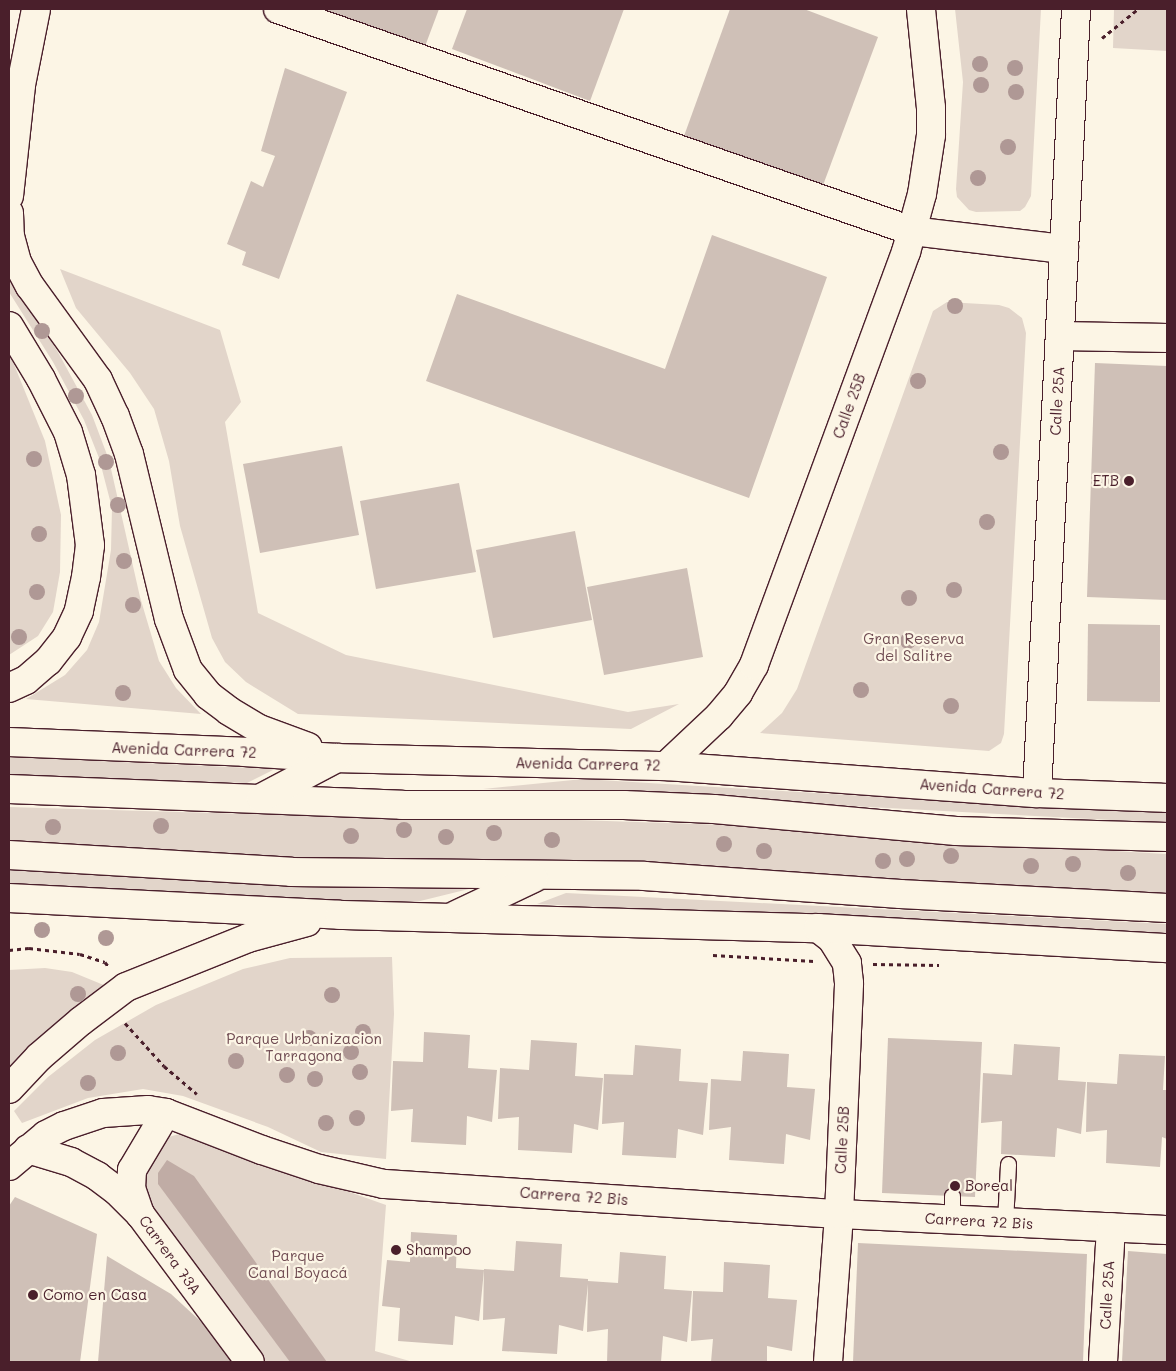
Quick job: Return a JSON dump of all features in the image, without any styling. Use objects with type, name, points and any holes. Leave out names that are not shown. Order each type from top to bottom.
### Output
[{"type":"main road","points":[[9,196],[21,85],[36,9]]},
{"type":"main road","points":[[278,9],[912,231],[1064,249]]},
{"type":"main road","name":"Calle 25B","points":[[666,766],[718,716],[738,693],[754,665],[912,231],[922,194],[931,135],[931,108],[921,9]]},
{"type":"main road","name":"Calle 25A","points":[[1037,793],[1076,9]]},
{"type":"main road","points":[[9,213],[10,236],[18,262],[30,286],[98,380],[116,416],[129,454],[169,619],[188,670],[208,695],[255,727],[337,758]]},
{"type":"main road","points":[[9,326],[41,379],[68,432],[81,475],[90,544],[79,611],[67,637],[26,680],[9,688]]},
{"type":"main road","points":[[1060,336],[1167,338]]},
{"type":"main road","name":"Avenida Carrera 72","points":[[9,742],[337,758],[666,766],[1037,793],[1167,798]]},
{"type":"main road","points":[[260,799],[337,758]]},
{"type":"main road","points":[[9,789],[402,805],[624,805],[714,810],[956,831],[1167,838]]},
{"type":"main road","points":[[9,855],[292,872],[644,876],[900,894],[1167,908]]},
{"type":"main road","points":[[450,918],[540,875]]},
{"type":"main road","points":[[9,898],[340,915],[818,928],[1167,948]]},
{"type":"main road","points":[[9,1089],[39,1057],[81,1021],[126,987],[248,938],[340,915]]},
{"type":"main road","name":"Calle 25B","points":[[818,928],[832,940],[847,963],[849,983],[839,1214],[828,1362]]},
{"type":"main road","name":"Carrera 72 Bis","points":[[18,1157],[46,1135],[64,1126],[103,1113],[127,1110],[166,1112],[262,1150],[319,1169],[384,1184],[839,1214],[955,1208],[1005,1222],[1167,1230]]},
{"type":"main road","name":"Carrera 73A","points":[[166,1112],[132,1170],[131,1188],[140,1214],[250,1362]]},
{"type":"main road","points":[[18,1157],[71,1162],[118,1191],[140,1214]]},
{"type":"main road","name":"Calle 25A","points":[[1103,1362],[1112,1227]]},
{"type":"lane","points":[[1005,1222],[1008,1164]]},
{"type":"path","points":[[1096,43],[1138,9]]},
{"type":"path","points":[[9,950],[29,948],[80,954],[105,962]]},
{"type":"path","points":[[709,955],[847,963],[946,965]]},
{"type":"path","points":[[120,1017],[164,1066],[202,1098]]},
{"type":"green space","points":[[955,9],[1041,9],[1031,196],[1025,207],[1020,211],[976,212],[969,210],[957,197],[963,82]]},
{"type":"green space","points":[[1114,9],[1167,9],[1167,51],[1113,48]]},
{"type":"green space","points":[[60,269],[220,330],[241,402],[225,422],[258,613],[346,655],[628,712],[679,704],[631,729],[298,714],[246,682],[225,662],[212,638],[180,526],[169,461],[154,409],[130,373],[76,308]]},
{"type":"green space","points":[[9,272],[59,354],[92,415],[109,460],[140,597],[159,661],[176,688],[201,714],[26,699],[65,675],[87,650],[99,622],[111,550],[112,508],[99,458],[84,420],[53,362],[9,292]]},
{"type":"green space","name":"Gran Reserva del Salitre","points":[[947,302],[999,305],[1009,308],[1022,318],[1026,333],[1004,734],[1001,743],[989,751],[760,733],[782,713],[797,689],[933,311]]},
{"type":"green space","points":[[9,352],[45,441],[61,515],[60,572],[53,612],[38,636],[9,655]]},
{"type":"green space","points":[[9,756],[275,769],[247,783],[9,775]]},
{"type":"green space","points":[[583,779],[947,801],[1167,811],[1167,823],[587,792],[483,789]]},
{"type":"green space","points":[[9,807],[320,816],[517,818],[726,825],[1005,845],[1167,854],[1167,895],[828,876],[278,858],[9,844]]},
{"type":"green space","points":[[9,869],[340,887],[469,889],[412,903],[222,896],[9,886]]},
{"type":"green space","points":[[566,893],[1167,924],[1167,935],[537,904]]},
{"type":"green space","name":"Parque Urbanizacion Tarragona","points":[[392,957],[394,1014],[386,1159],[321,1152],[268,1127],[183,1096],[143,1089],[88,1098],[22,1123],[14,1111],[48,1077],[95,1040],[156,1005],[243,969],[290,958]]},
{"type":"green space","points":[[45,968],[72,972],[111,988],[9,1080],[9,970]]},
{"type":"green space","name":"Parque Canal Boyacá","points":[[184,1133],[386,1205],[375,1351],[413,1362],[265,1362],[138,1193],[147,1153],[164,1138]]},
{"type":"shaded area","points":[[167,1160],[194,1176],[327,1362],[290,1362],[158,1184],[158,1173]]},
{"type":"building","points":[[319,9],[439,9],[424,49]]},
{"type":"building","points":[[467,9],[624,9],[590,101],[452,49]]},
{"type":"building","points":[[730,9],[804,9],[878,37],[822,188],[684,136]]},
{"type":"building","points":[[285,68],[347,92],[279,279],[242,265],[246,252],[227,244],[251,181],[263,187],[275,156],[261,151]]},
{"type":"building","points":[[712,235],[827,277],[749,498],[426,381],[457,294],[665,369]]},
{"type":"building","name":"ETB","points":[[1095,363],[1167,366],[1167,600],[1087,597]]},
{"type":"building","points":[[342,446],[359,535],[260,553],[243,464]]},
{"type":"building","points":[[459,483],[476,572],[376,589],[360,501]]},
{"type":"building","points":[[575,531],[592,620],[493,638],[476,550]]},
{"type":"building","points":[[687,568],[703,657],[604,675],[587,587]]},
{"type":"building","points":[[1088,624],[1160,625],[1160,702],[1087,701]]},
{"type":"building","points":[[424,1032],[470,1035],[468,1068],[497,1070],[492,1122],[467,1116],[466,1145],[411,1142],[413,1109],[391,1111],[393,1061],[423,1062]]},
{"type":"building","points":[[888,1038],[982,1042],[975,1197],[882,1193]]},
{"type":"building","points":[[531,1040],[577,1043],[575,1076],[603,1078],[598,1130],[574,1124],[572,1153],[518,1150],[519,1117],[498,1119],[500,1068],[529,1070]]},
{"type":"building","points":[[1014,1044],[1060,1047],[1058,1080],[1086,1082],[1081,1134],[1057,1128],[1055,1157],[1001,1154],[1002,1121],[981,1123],[983,1073],[1012,1075]]},
{"type":"building","points":[[635,1045],[681,1049],[679,1081],[708,1083],[703,1135],[678,1129],[676,1158],[622,1155],[624,1122],[602,1124],[604,1074],[633,1075]]},
{"type":"building","points":[[743,1051],[789,1054],[787,1087],[815,1089],[810,1140],[786,1134],[784,1164],[729,1160],[731,1127],[709,1130],[711,1079],[741,1081]]},
{"type":"building","points":[[1119,1054],[1165,1056],[1163,1090],[1167,1090],[1167,1139],[1162,1137],[1160,1167],[1106,1163],[1107,1130],[1086,1132],[1087,1082],[1117,1084]]},
{"type":"building","points":[[15,1197],[97,1234],[80,1362],[9,1362],[9,1206]]},
{"type":"building","points":[[411,1232],[457,1235],[456,1268],[484,1270],[479,1321],[455,1316],[453,1345],[398,1341],[400,1308],[382,1306],[387,1260],[410,1262]]},
{"type":"building","points":[[516,1241],[562,1244],[560,1277],[588,1279],[588,1281],[618,1283],[620,1252],[666,1256],[664,1289],[692,1291],[687,1342],[663,1336],[661,1362],[607,1362],[608,1329],[587,1332],[588,1284],[583,1331],[559,1325],[557,1354],[502,1351],[505,1318],[483,1320],[484,1269],[514,1271]]},
{"type":"building","points":[[858,1243],[1087,1254],[1083,1362],[853,1362]]},
{"type":"building","points":[[1128,1251],[1167,1254],[1167,1362],[1122,1362]]},
{"type":"building","points":[[107,1256],[171,1294],[210,1330],[235,1362],[98,1362]]},
{"type":"building","points":[[724,1262],[770,1265],[768,1298],[797,1300],[792,1351],[767,1346],[767,1362],[711,1362],[713,1339],[691,1341],[693,1291],[723,1292]]},
{"type":"place","name":"ETB","points":[[1129,481]]},
{"type":"place","name":"Boreal","points":[[955,1186]]},
{"type":"place","name":"Shampoo","points":[[396,1250]]},
{"type":"place","name":"Como en Casa","points":[[33,1295]]}]
